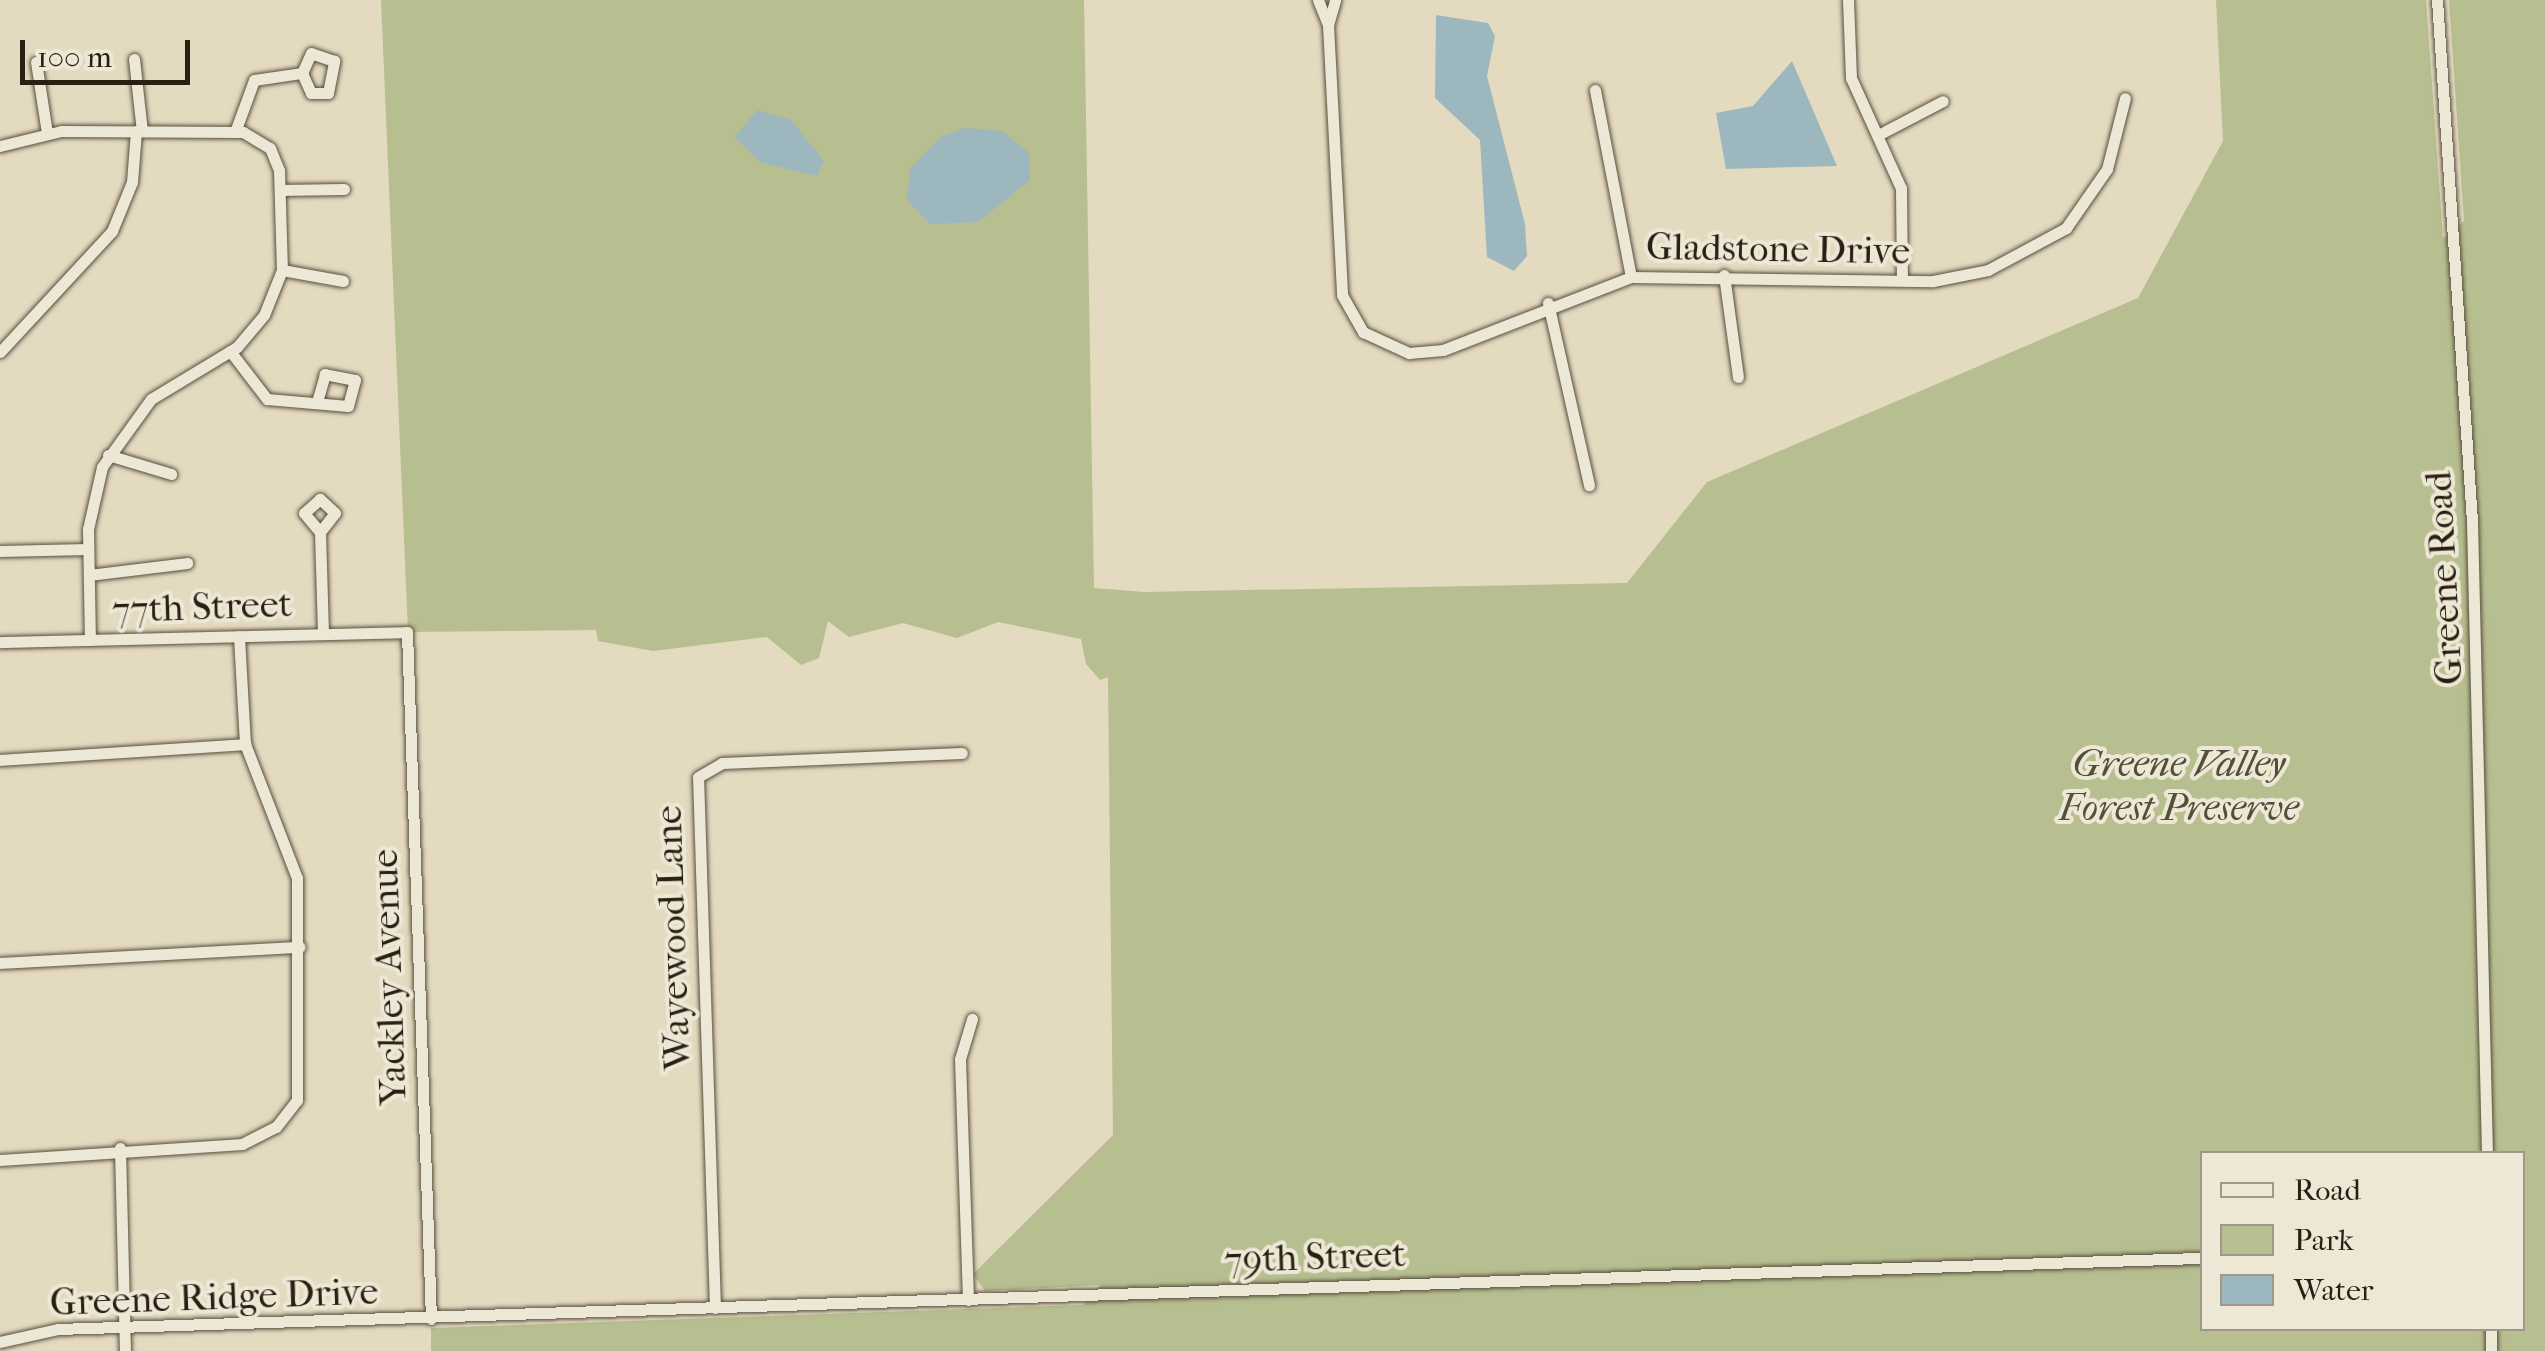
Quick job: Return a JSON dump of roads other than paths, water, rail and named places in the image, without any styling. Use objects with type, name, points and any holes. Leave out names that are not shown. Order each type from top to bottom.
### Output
[{"type":"street","name":"Gladstone Drive","points":[[1318,0],[1328,25]]},
{"type":"street","name":"Gladstone Drive","points":[[1335,0],[1328,25],[1342,295],[1363,332],[1397,350],[1434,352],[1548,303],[1631,276],[1902,280],[1988,270],[2066,228],[2107,168],[2125,98]]},
{"type":"street","points":[[1848,0],[1846,60],[1901,188],[1902,280]]},
{"type":"street","name":"Greene Road","points":[[2437,0],[2473,540],[2487,1151]]},
{"type":"street","points":[[0,352],[112,231],[132,182],[138,131],[134,58]]},
{"type":"street","points":[[36,62],[47,133]]},
{"type":"street","points":[[235,132],[254,80],[302,73]]},
{"type":"street","points":[[1595,90],[1631,276]]},
{"type":"street","points":[[1878,135],[1943,101]]},
{"type":"street","points":[[0,146],[47,133],[235,132],[270,148],[280,190],[282,270],[264,315],[230,350],[151,399],[108,455],[88,549],[90,640]]},
{"type":"street","points":[[280,190],[344,189]]},
{"type":"street","points":[[282,270],[343,281]]},
{"type":"street","points":[[1724,275],[1738,377]]},
{"type":"street","points":[[1548,303],[1588,485]]},
{"type":"street","points":[[230,350],[261,396],[318,399]]},
{"type":"street","points":[[108,455],[171,474]]},
{"type":"street","points":[[320,532],[324,634]]},
{"type":"street","points":[[0,551],[88,549]]},
{"type":"street","points":[[89,575],[187,563]]},
{"type":"street","name":"77th Street","points":[[0,642],[406,632]]},
{"type":"street","name":"Yackley Avenue","points":[[406,632],[430,1320]]},
{"type":"street","points":[[0,1160],[253,1141],[293,1108],[304,1066],[300,947],[291,846],[245,744],[239,636]]},
{"type":"street","points":[[0,760],[245,744]]},
{"type":"street","name":"Wayewood Lane","points":[[715,1308],[698,777],[722,763],[962,754]]},
{"type":"street","points":[[0,963],[300,947]]},
{"type":"street","points":[[968,1300],[960,1060],[972,1019]]},
{"type":"street","points":[[120,1148],[125,1351]]},
{"type":"street","name":"79th Street","points":[[430,1320],[2200,1258]]},
{"type":"street","name":"Greene Ridge Drive","points":[[0,1342],[124,1327],[430,1320]]},
{"type":"water","points":[[1436,15],[1488,23],[1495,36],[1487,76],[1525,224],[1527,256],[1514,271],[1487,257],[1480,140],[1435,98]]},
{"type":"water","points":[[1792,61],[1837,166],[1726,169],[1716,113],[1753,106]]},
{"type":"water","points":[[757,110],[791,120],[824,161],[817,176],[760,162],[735,137]]},
{"type":"water","points":[[965,128],[1002,131],[1030,154],[1030,180],[978,222],[930,224],[907,200],[910,169],[940,137]]},
{"type":"park label","name":"Greene Valley Forest Preserve","points":[[2179,786]]}]
